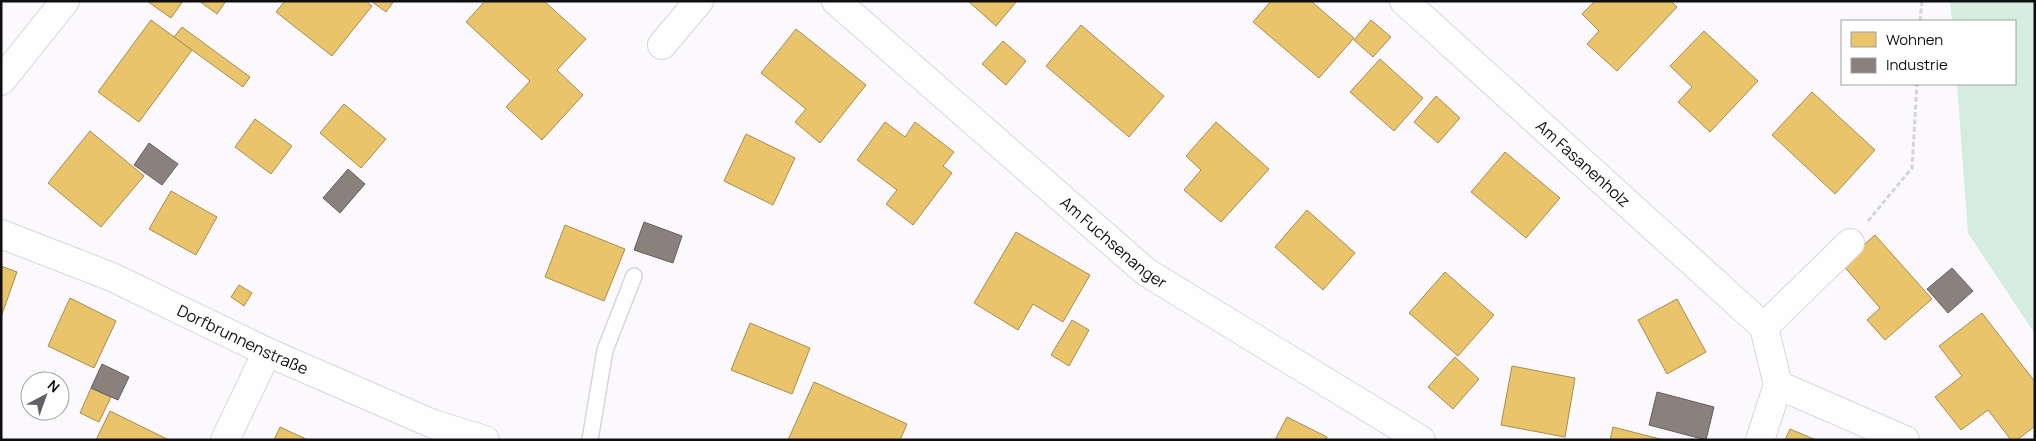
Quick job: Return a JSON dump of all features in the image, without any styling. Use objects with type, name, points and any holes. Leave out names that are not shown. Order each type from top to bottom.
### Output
[{"type":"street","points":[[1,81],[66,1]]},
{"type":"street","points":[[662,45],[699,1]]},
{"type":"street","name":"Am Fuchsenanger","points":[[836,1],[1146,272],[1422,440]]},
{"type":"street","name":"Am Fasanenholz","points":[[1404,1],[1764,327]]},
{"type":"street","name":"Dorfbrunnenstraße","points":[[1,234],[112,277],[267,352],[433,424],[485,440]]},
{"type":"street","points":[[1760,440],[1778,385],[1764,327],[1850,242]]},
{"type":"street","points":[[225,440],[267,352]]},
{"type":"street","points":[[1778,385],[1905,440]]},
{"type":"lane","points":[[590,440],[605,350],[634,276]]},
{"type":"path","points":[[1920,20],[1922,1]]},
{"type":"path","points":[[1850,242],[1912,168],[1917,85]]},
{"type":"green space","points":[[1950,1],[2035,1],[2035,334],[1968,233],[1957,85],[2016,85],[2016,20],[1952,20]]},
{"type":"building: Wohnen","points":[[147,1],[183,1],[171,18]]},
{"type":"building: Wohnen","points":[[199,1],[226,1],[217,14]]},
{"type":"building: Wohnen","points":[[285,1],[366,1],[372,6],[332,56],[276,12]]},
{"type":"building: Wohnen","points":[[371,1],[394,1],[386,12]]},
{"type":"building: Wohnen","points":[[485,1],[544,1],[586,39],[557,70],[583,95],[542,140],[506,107],[530,81],[466,22]]},
{"type":"building: Wohnen","points":[[968,1],[1017,1],[996,26]]},
{"type":"building: Wohnen","points":[[1271,1],[1311,1],[1354,38],[1319,78],[1253,22]]},
{"type":"building: Wohnen","points":[[1595,1],[1671,1],[1677,7],[1617,71],[1587,44],[1599,31],[1582,14]]},
{"type":"building: Wohnen","points":[[151,20],[192,50],[139,122],[98,92]]},
{"type":"building: Wohnen","points":[[1371,20],[1391,37],[1373,57],[1354,40]]},
{"type":"building: Wohnen","points":[[1081,25],[1164,96],[1129,137],[1046,66]]},
{"type":"building: Wohnen","points":[[182,27],[250,77],[243,87],[174,37]]},
{"type":"building: Wohnen","points":[[796,29],[866,85],[820,143],[795,122],[806,109],[761,73]]},
{"type":"building: Wohnen","points":[[1704,31],[1758,81],[1710,132],[1678,102],[1692,87],[1670,66]]},
{"type":"building: Wohnen","points":[[1003,41],[1026,61],[1006,85],[982,64]]},
{"type":"building: Wohnen","points":[[1380,59],[1423,98],[1394,131],[1350,92]]},
{"type":"building: Wohnen","points":[[1812,92],[1875,150],[1835,194],[1772,135]]},
{"type":"building: Wohnen","points":[[1436,96],[1460,118],[1438,143],[1414,122]]},
{"type":"building: Wohnen","points":[[344,104],[386,139],[361,168],[320,133]]},
{"type":"building: Wohnen","points":[[255,119],[292,146],[271,174],[235,147]]},
{"type":"building: Wohnen","points":[[885,122],[905,137],[915,122],[954,152],[943,166],[952,173],[913,225],[886,204],[897,190],[857,160]]},
{"type":"building: Wohnen","points":[[1216,122],[1269,169],[1221,222],[1184,190],[1201,170],[1186,156]]},
{"type":"building: Wohnen","points":[[90,131],[144,176],[101,227],[48,183]]},
{"type":"building: Wohnen","points":[[746,134],[795,158],[773,205],[724,181]]},
{"type":"building: Wohnen","points":[[1505,152],[1560,198],[1526,238],[1471,192]]},
{"type":"building: Wohnen","points":[[171,191],[217,217],[196,255],[149,229]]},
{"type":"building: Wohnen","points":[[1307,210],[1355,253],[1323,290],[1275,247]]},
{"type":"building: Wohnen","points":[[565,225],[625,249],[604,301],[545,277]]},
{"type":"building: Wohnen","points":[[1016,232],[1090,275],[1063,322],[1033,304],[1018,330],[974,303]]},
{"type":"building: Wohnen","points":[[1875,235],[1932,299],[1885,340],[1867,320],[1880,308],[1842,264]]},
{"type":"building: Wohnen","points":[[1,266],[17,272],[1,317]]},
{"type":"building: Wohnen","points":[[1445,272],[1494,315],[1458,356],[1409,313]]},
{"type":"building: Wohnen","points":[[239,285],[252,293],[244,306],[231,297]]},
{"type":"building: Wohnen","points":[[70,298],[116,321],[94,368],[48,346]]},
{"type":"building: Wohnen","points":[[1677,299],[1706,352],[1667,374],[1638,320]]},
{"type":"building: Wohnen","points":[[1982,313],[2035,382],[2035,426],[2017,440],[2011,440],[1988,410],[1961,430],[1935,397],[1962,376],[1939,346]]},
{"type":"building: Wohnen","points":[[1072,320],[1089,330],[1069,366],[1051,355]]},
{"type":"building: Wohnen","points":[[750,323],[810,348],[792,394],[731,370]]},
{"type":"building: Wohnen","points":[[1455,357],[1479,379],[1453,409],[1428,387]]},
{"type":"building: Wohnen","points":[[1512,366],[1575,378],[1565,437],[1501,425]]},
{"type":"building: Wohnen","points":[[814,382],[907,424],[900,440],[788,440]]},
{"type":"building: Wohnen","points":[[91,388],[111,397],[99,422],[80,413]]},
{"type":"building: Wohnen","points":[[110,411],[169,440],[96,440]]},
{"type":"building: Wohnen","points":[[1287,417],[1327,437],[1326,440],[1275,440]]},
{"type":"building: Wohnen","points":[[280,427],[308,440],[274,440]]},
{"type":"building: Wohnen","points":[[1613,427],[1664,440],[1610,440]]},
{"type":"building: Wohnen","points":[[1790,429],[1816,440],[1785,440]]},
{"type":"building: Industrie","points":[[149,143],[178,164],[162,185],[134,165]]},
{"type":"building: Industrie","points":[[348,169],[365,184],[340,213],[323,198]]},
{"type":"building: Industrie","points":[[644,222],[682,236],[673,263],[634,250]]},
{"type":"building: Industrie","points":[[1952,268],[1973,291],[1948,313],[1927,289]]},
{"type":"building: Industrie","points":[[102,364],[129,377],[118,400],[91,388]]},
{"type":"building: Industrie","points":[[1657,392],[1714,407],[1706,440],[1649,425]]}]
